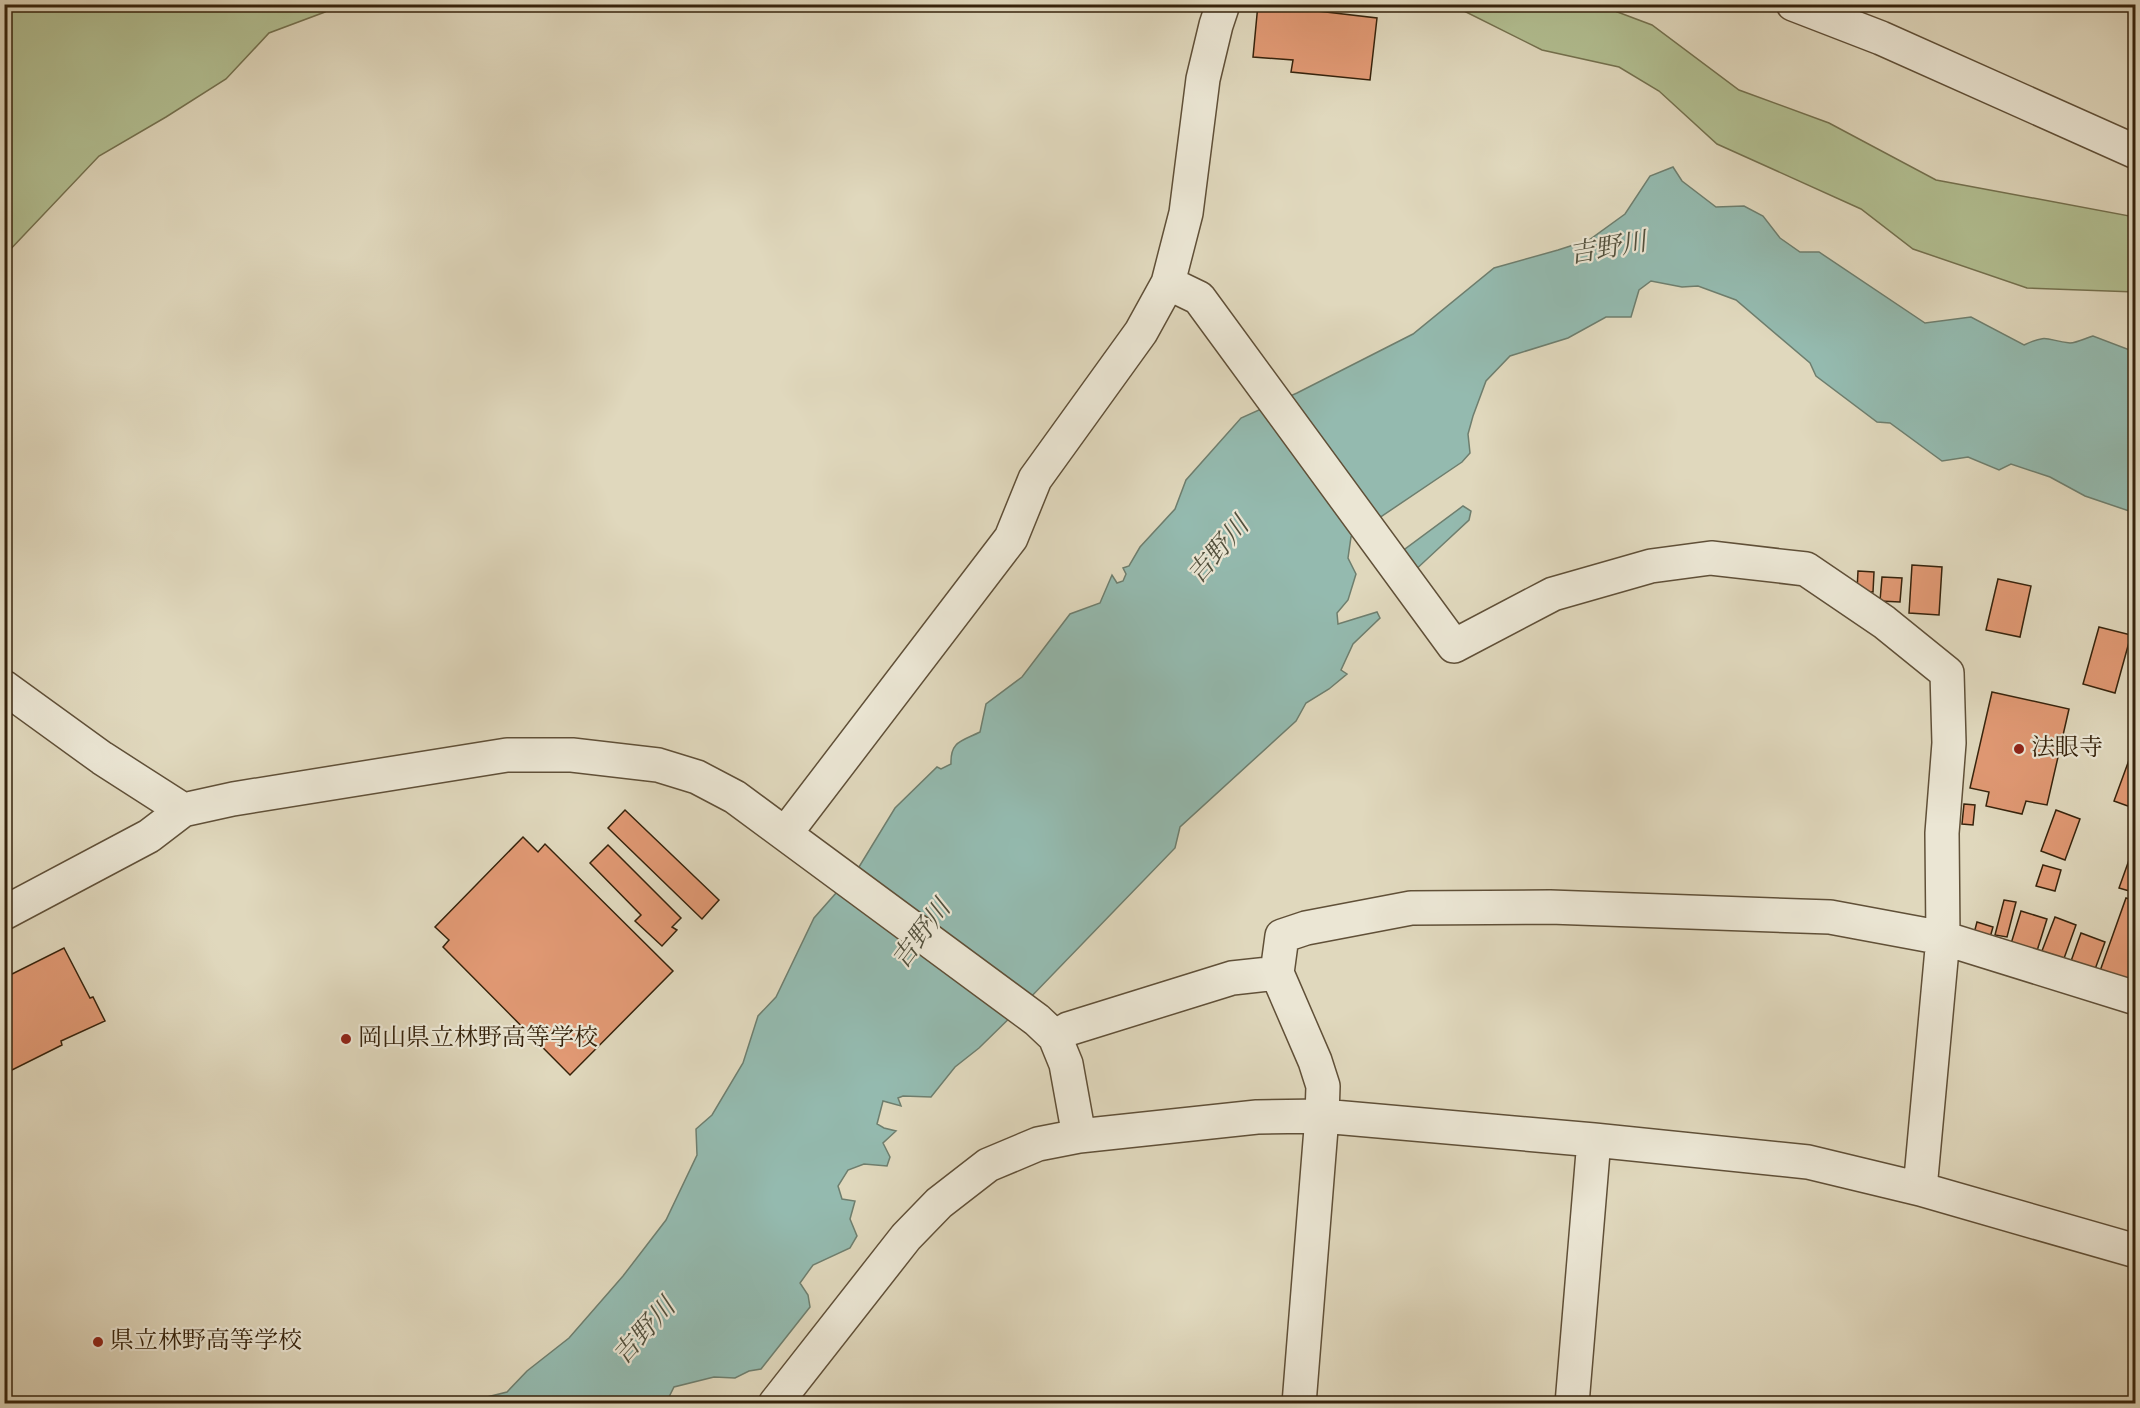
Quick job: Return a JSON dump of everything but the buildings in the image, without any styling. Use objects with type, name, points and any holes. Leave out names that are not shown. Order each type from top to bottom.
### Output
[{"type":"street","points":[[785,834],[1011,538],[1035,479],[1141,332],[1168,283],[1186,213],[1203,79],[1223,4]]},
{"type":"street","points":[[1793,4],[1881,38],[2136,152]]},
{"type":"street","points":[[1168,283],[1199,298],[1454,646],[1553,594],[1651,566],[1711,558],[1806,569],[1884,622],[1947,673],[1949,743],[1942,833],[1943,938],[1920,1189]]},
{"type":"street","points":[[4,687],[102,758],[183,810]]},
{"type":"street","points":[[4,913],[149,836],[183,810],[233,799],[507,755],[572,755],[658,765],[697,777],[735,797],[1046,1028],[1066,1064],[1079,1136]]},
{"type":"street","points":[[1299,1404],[1323,1086],[1315,1061],[1277,973],[1282,936],[1306,928],[1411,908],[1550,907],[1830,917],[1943,938],[2136,998]]},
{"type":"street","points":[[1046,1028],[1078,1026],[1232,978],[1277,973]]},
{"type":"street","points":[[775,1404],[906,1238],[939,1203],[988,1165],[1038,1144],[1079,1136],[1257,1117],[1322,1116],[1808,1162],[1920,1189],[2136,1251]]},
{"type":"street","points":[[1572,1404],[1594,1140]]},
{"type":"green space","points":[[5,4],[334,5],[325,12],[269,33],[226,79],[99,156],[5,255]]},
{"type":"green space","points":[[1452,5],[1599,5],[1652,25],[1739,90],[1829,123],[1936,180],[2135,217],[2135,292],[2027,288],[1913,249],[1861,209],[1717,144],[1659,91],[1619,67],[1542,50]]},
{"type":"water","name":"吉野川","points":[[1673,167],[1682,181],[1716,207],[1744,206],[1763,216],[1780,238],[1800,252],[1819,252],[1925,323],[1971,317],[2024,345],[2038,339],[2073,343],[2093,336],[2135,352],[2135,513],[2085,496],[2050,477],[2011,464],[1999,470],[1968,457],[1942,461],[1890,423],[1877,422],[1816,376],[1810,363],[1736,300],[1698,286],[1682,287],[1651,281],[1639,290],[1631,317],[1606,317],[1568,338],[1510,356],[1486,381],[1468,434],[1470,453],[1462,462],[1351,537],[1348,558],[1356,574],[1348,600],[1337,613],[1338,624],[1377,612],[1380,618],[1353,644],[1341,670],[1347,674],[1329,689],[1306,703],[1296,721],[1180,827],[1175,848],[1026,1002],[979,1048],[955,1067],[931,1097],[903,1096],[898,1098],[901,1106],[883,1101],[877,1124],[896,1131],[883,1143],[890,1157],[887,1166],[864,1164],[848,1170],[838,1186],[842,1199],[855,1201],[850,1219],[857,1236],[850,1248],[813,1265],[800,1283],[808,1295],[810,1307],[761,1369],[749,1371],[735,1378],[714,1377],[674,1387],[666,1403],[478,1404],[487,1397],[507,1392],[527,1371],[569,1338],[623,1276],[666,1220],[697,1155],[696,1129],[712,1115],[743,1063],[758,1016],[776,997],[814,918],[859,867],[895,808],[937,767],[941,769],[951,764],[951,756],[958,743],[980,732],[986,704],[1022,677],[1070,614],[1100,603],[1112,575],[1117,583],[1123,581],[1126,574],[1123,568],[1129,566],[1140,547],[1175,509],[1186,480],[1241,418],[1297,393],[1413,334],[1494,268],[1589,240],[1625,214],[1650,176]]},
{"type":"water","points":[[1463,506],[1471,511],[1469,520],[1411,574],[1397,555]]},
{"type":"place","name":"法眼寺","points":[[2019,749]]},
{"type":"place","name":"岡山県立林野高等学校","points":[[346,1039]]},
{"type":"place","name":"県立林野高等学校","points":[[98,1342]]}]
